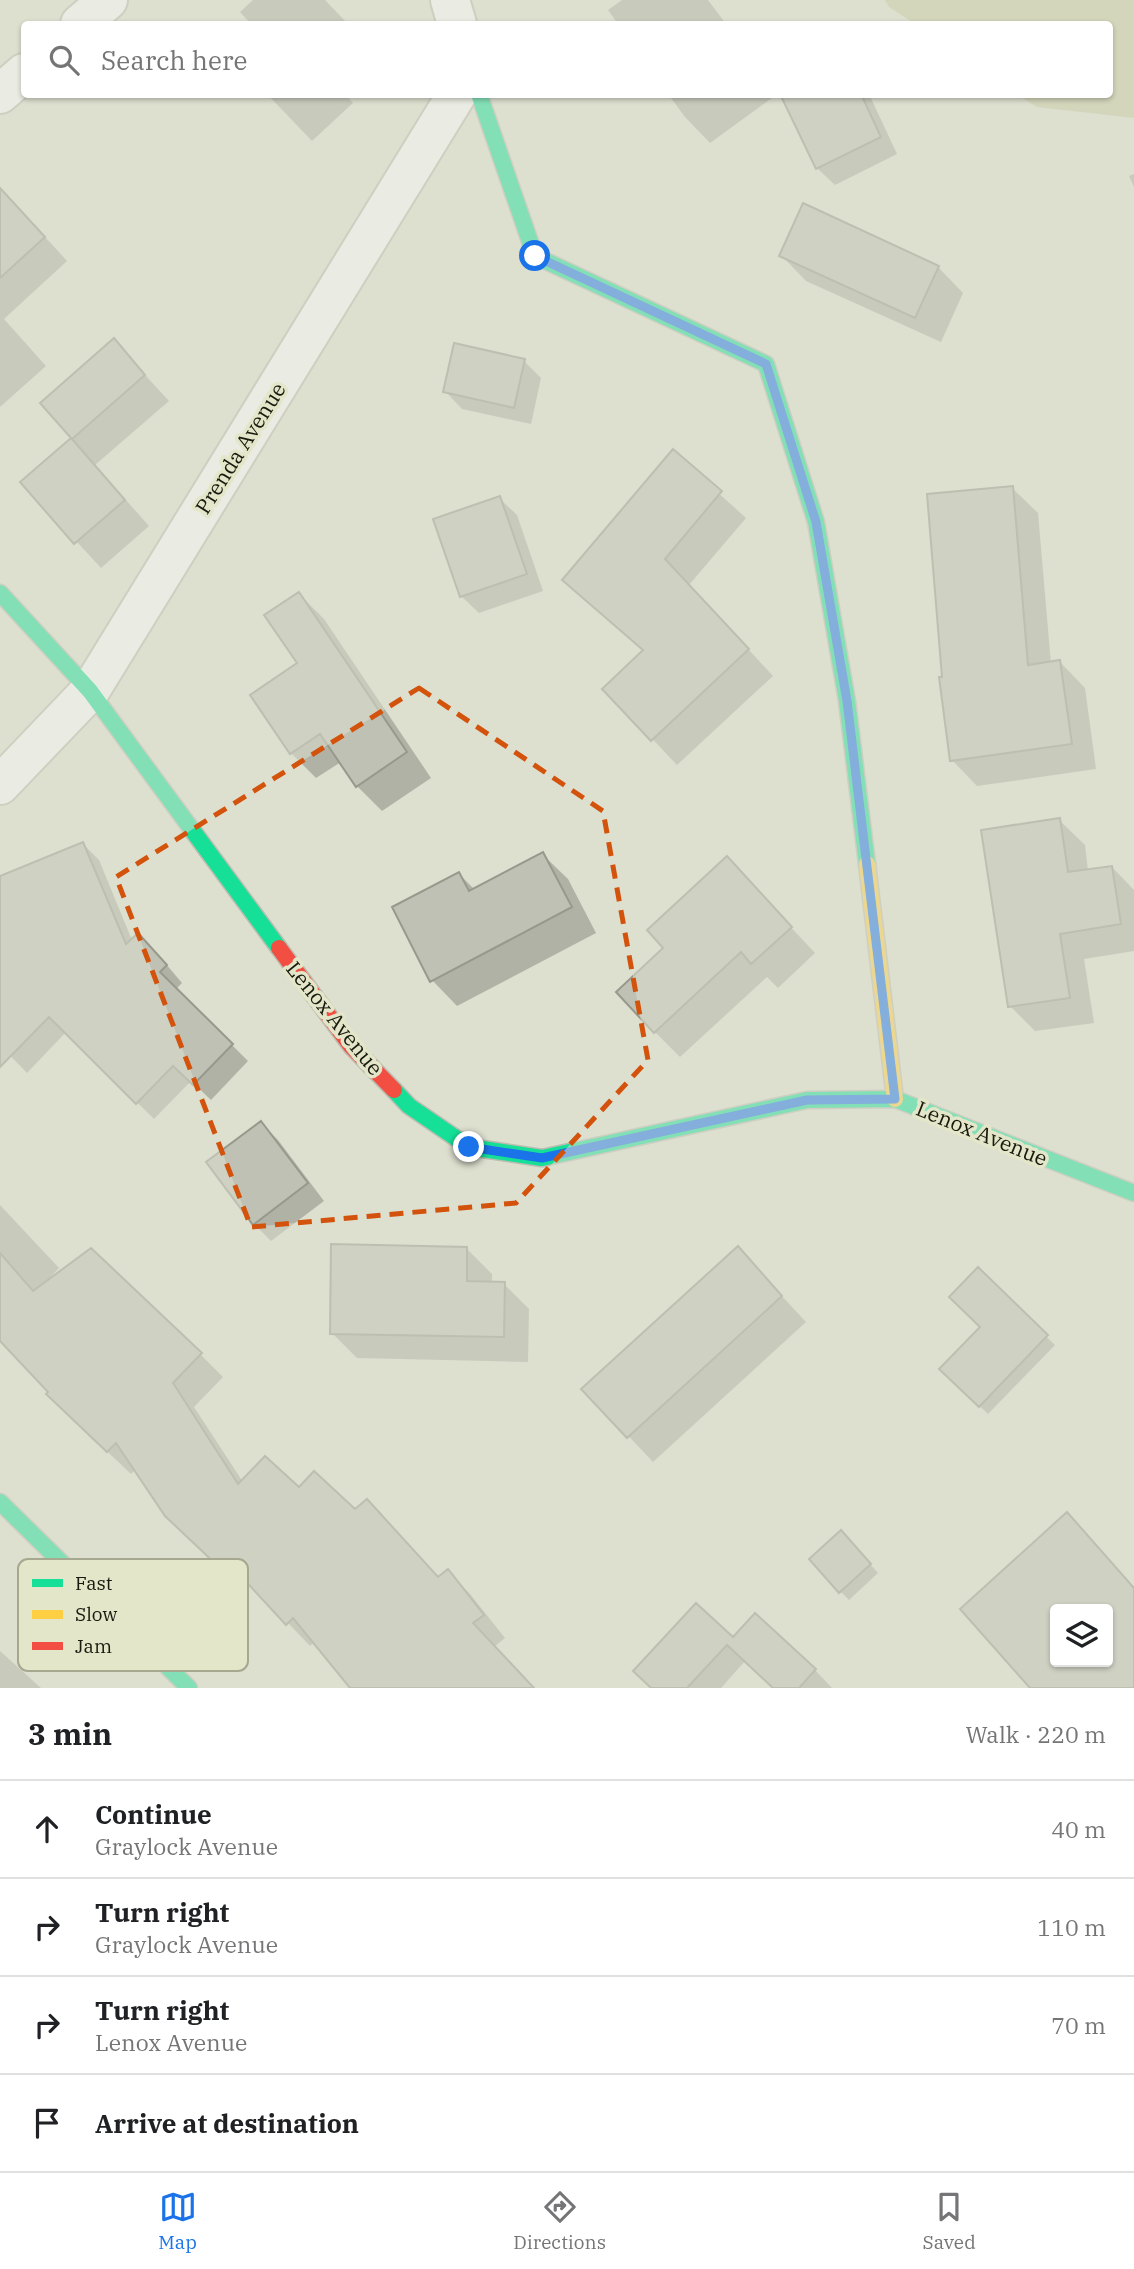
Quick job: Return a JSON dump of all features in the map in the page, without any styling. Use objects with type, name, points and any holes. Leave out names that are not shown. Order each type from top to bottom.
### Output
[{"type":"street","points":[[84,21],[108,0]]},
{"type":"street","points":[[450,0],[456,21]]},
{"type":"street","points":[[0,94],[21,76]]},
{"type":"street","name":"Prenda Avenue","points":[[0,785],[90,691],[455,98]]},
{"type":"street","points":[[480,98],[535,256],[766,364],[818,534],[847,701],[895,1099]]},
{"type":"street","name":"Lenox Avenue","points":[[0,593],[90,691],[351,1046],[409,1107],[469,1147],[542,1158],[807,1100],[895,1099],[1134,1193]]},
{"type":"street","points":[[0,1502],[58,1559]]},
{"type":"street","points":[[172,1671],[189,1688]]},
{"type":"highlighted area","points":[[419,688],[603,811],[648,1060],[516,1203],[251,1227],[116,877]]},
{"type":"green space","points":[[885,0],[1134,0],[1134,118],[1037,107],[1023,98],[1113,98],[1113,21],[910,21],[889,7]]},
{"type":"building","points":[[782,98],[863,98],[881,137],[816,169]]},
{"type":"building","points":[[0,188],[45,237],[0,278]]},
{"type":"building","points":[[803,203],[939,266],[915,318],[779,256]]},
{"type":"building","points":[[114,338],[145,375],[72,439],[125,500],[74,544],[20,482],[71,438],[40,403]]},
{"type":"building","points":[[454,343],[525,359],[514,408],[443,392]]},
{"type":"building","points":[[673,449],[722,491],[665,559],[749,649],[651,741],[602,689],[643,650],[562,580]]},
{"type":"building","points":[[1013,486],[1028,665],[1060,660],[1072,744],[950,761],[939,677],[942,677],[927,494]]},
{"type":"building","points":[[500,496],[527,574],[460,597],[433,519]]},
{"type":"building","points":[[299,592],[407,752],[356,787],[320,734],[290,754],[250,695],[297,663],[264,615]]},
{"type":"building","points":[[1060,818],[1068,872],[1112,866],[1121,924],[1060,934],[1070,998],[1008,1007],[981,830]]},
{"type":"building","points":[[83,842],[126,944],[138,933],[167,965],[160,972],[233,1044],[193,1085],[173,1066],[136,1104],[49,1017],[0,1067],[0,876]]},
{"type":"building","points":[[543,852],[572,907],[430,982],[392,907],[459,872],[469,891]]},
{"type":"building","points":[[727,856],[792,927],[751,964],[741,952],[654,1033],[616,992],[663,948],[647,930]]},
{"type":"building","points":[[261,1121],[308,1183],[253,1225],[206,1162]]},
{"type":"building","points":[[331,1244],[467,1247],[467,1281],[505,1282],[504,1337],[330,1334]]},
{"type":"building","points":[[738,1246],[782,1296],[627,1438],[581,1389]]},
{"type":"building","points":[[91,1248],[202,1353],[173,1383],[238,1484],[265,1456],[299,1487],[314,1471],[355,1509],[367,1499],[438,1577],[448,1569],[484,1615],[473,1623],[534,1688],[350,1688],[293,1618],[286,1625],[248,1584],[248,1559],[210,1559],[165,1516],[116,1443],[107,1452],[46,1394],[48,1392],[0,1341],[0,1253],[33,1291]]},
{"type":"building","points":[[978,1267],[1048,1335],[979,1407],[939,1369],[980,1327],[949,1297]]},
{"type":"building","points":[[1067,1512],[1134,1588],[1134,1688],[1030,1688],[960,1609]]},
{"type":"building","points":[[841,1530],[871,1564],[839,1593],[809,1559]]},
{"type":"building","points":[[696,1603],[733,1637],[755,1613],[816,1669],[799,1688],[773,1688],[727,1645],[687,1688],[651,1688],[633,1671]]},
{"type":"traffic: fast","points":[[480,98],[535,256],[766,364],[816,522],[847,701],[867,864]]},
{"type":"traffic: fast","points":[[0,593],[90,691],[279,948]]},
{"type":"traffic: fast","points":[[394,1090],[409,1106],[469,1147],[542,1158],[807,1100],[895,1099],[1134,1193]]},
{"type":"traffic: fast","points":[[0,1502],[58,1559]]},
{"type":"traffic: fast","points":[[172,1671],[189,1688]]},
{"type":"traffic: slow","points":[[867,864],[895,1099]]},
{"type":"traffic: jam","points":[[279,948],[351,1046],[394,1090]]},
{"type":"route","points":[[469,1147],[542,1158],[807,1100],[895,1099],[847,701],[816,522],[766,364],[535,256]]}]
